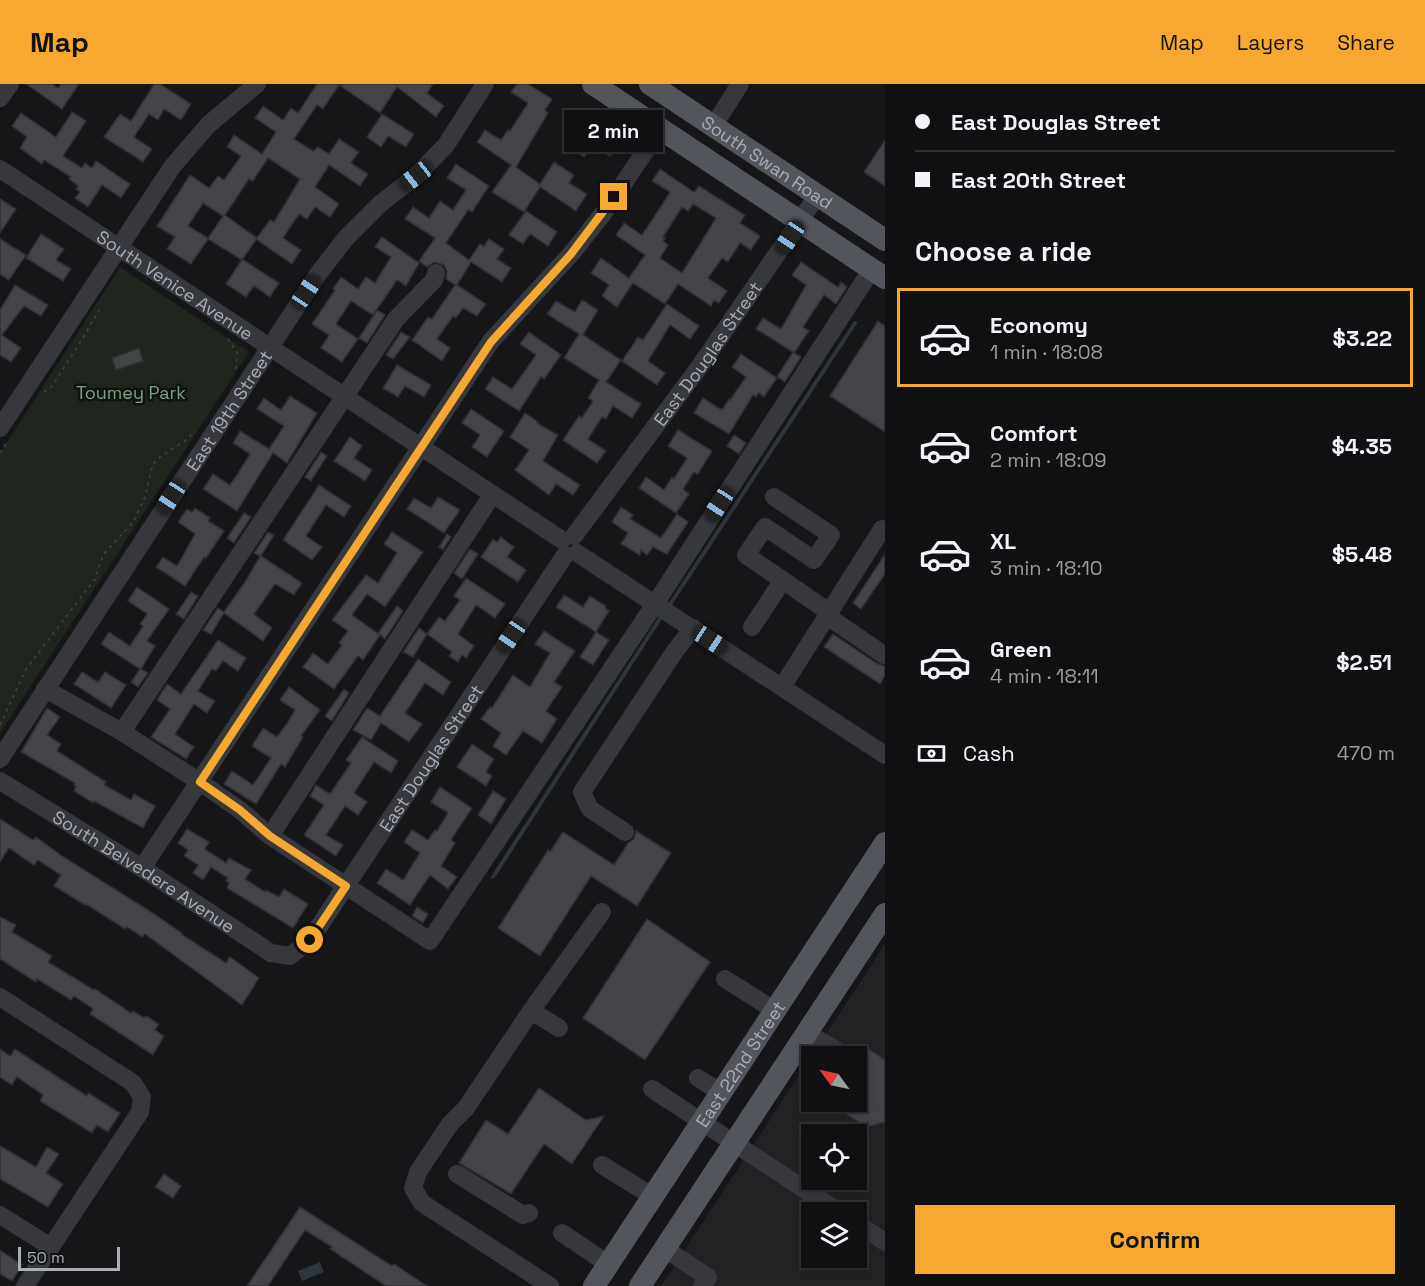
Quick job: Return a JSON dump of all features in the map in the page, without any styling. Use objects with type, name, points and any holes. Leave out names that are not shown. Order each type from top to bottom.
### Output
[{"type":"main road","name":"South Swan Road","points":[[593,84],[878,273]]},
{"type":"main road","name":"South Swan Road","points":[[650,84],[885,240]]},
{"type":"main road","name":"East 22nd Street","points":[[594,1286],[700,1121],[885,843]]},
{"type":"main road","points":[[640,1286],[885,914]]},
{"type":"street","points":[[0,98],[10,84]]},
{"type":"street","points":[[7,431],[119,248],[172,167],[208,125],[257,84]]},
{"type":"street","name":"East 19th Street","points":[[0,759],[318,274],[346,238],[380,204],[416,176],[446,145],[485,84]]},
{"type":"street","points":[[713,127],[740,84]]},
{"type":"street","points":[[142,868],[491,342],[571,254],[602,215],[661,128]]},
{"type":"street","name":"South Venice Avenue","points":[[0,169],[655,604],[884,751]]},
{"type":"street","name":"East Douglas Street","points":[[291,960],[310,940],[569,546],[700,366],[817,196]]},
{"type":"street","points":[[122,732],[396,319],[434,280],[436,273]]},
{"type":"street","points":[[45,690],[122,732],[200,782],[240,810],[270,836],[430,941],[878,273]]},
{"type":"street","points":[[270,836],[492,495]]},
{"type":"street","points":[[774,497],[831,535],[814,560],[765,527],[746,555],[884,655]]},
{"type":"street","points":[[782,687],[882,529],[885,531]]},
{"type":"street","points":[[752,627],[783,580]]},
{"type":"street","points":[[625,831],[590,809],[582,792],[675,651],[693,628]]},
{"type":"street","name":"South Belvedere Avenue","points":[[0,781],[142,868],[272,952],[291,960]]},
{"type":"street","points":[[550,1286],[422,1203],[413,1188],[418,1172],[450,1124],[466,1108],[531,1011],[602,912]]},
{"type":"street","points":[[725,979],[774,1010]]},
{"type":"street","points":[[0,998],[133,1083],[145,1101],[25,1286]]},
{"type":"street","points":[[531,1011],[559,1029]]},
{"type":"street","points":[[807,1033],[829,1046]]},
{"type":"street","points":[[698,1078],[720,1092]]},
{"type":"street","points":[[651,1089],[824,1202]]},
{"type":"street","points":[[602,1165],[652,1196]]},
{"type":"street","points":[[457,1174],[523,1215],[529,1213]]},
{"type":"street","points":[[0,1215],[51,1247]]},
{"type":"street","points":[[867,1230],[885,1242]]},
{"type":"street","points":[[562,1233],[608,1264]]},
{"type":"street","points":[[665,1249],[708,1277],[702,1286]]},
{"type":"path","points":[[39,396],[52,386],[84,338],[99,308]]},
{"type":"path","points":[[226,337],[237,352],[236,370]]},
{"type":"path","points":[[0,725],[26,669],[95,579],[103,555],[134,521],[145,497],[153,464],[161,456],[185,441],[196,430]]},
{"type":"path","points":[[0,453],[7,431]]},
{"type":"shaded area","points":[[885,944],[885,1286],[661,1286],[801,1072],[801,1112],[867,1112],[867,1046],[818,1046]]},
{"type":"shaded area","points":[[320,1262],[324,1272],[302,1281],[298,1271]]},
{"type":"green space","name":"Toumey Park","points":[[120,267],[249,352],[0,733],[0,453]]},
{"type":"building","points":[[26,84],[52,84],[58,88],[61,84],[79,84],[62,109]]},
{"type":"building","points":[[154,84],[160,84],[191,104],[181,120],[164,109],[158,120],[149,114],[134,137],[152,149],[143,162],[104,137],[120,114],[131,121]]},
{"type":"building","points":[[317,84],[433,84],[427,93],[444,106],[436,117],[397,87],[380,113],[339,85],[323,109],[317,105],[294,139],[313,151],[318,147],[329,154],[339,139],[359,152],[351,163],[368,174],[360,186],[329,165],[315,187],[339,204],[330,217],[315,207],[307,219],[299,214],[283,238],[301,250],[292,264],[256,239],[242,260],[208,239],[191,264],[167,249],[175,237],[157,226],[190,175],[209,188],[218,176],[224,180],[241,156],[227,147],[234,135],[262,154],[276,132],[255,118],[263,106],[283,120],[291,108],[298,113]],"holes":[[[268,158],[300,179],[274,222],[270,220],[257,238],[225,215],[249,179],[253,181]],[[203,203],[223,216],[208,238],[188,226]]]},
{"type":"building","points":[[517,84],[528,84],[552,99],[545,110],[548,113],[516,167],[540,184],[554,162],[574,175],[569,183],[587,194],[576,211],[540,187],[524,212],[492,192],[511,165],[477,142],[485,130],[501,140],[508,130],[510,131],[528,103],[511,92]]},
{"type":"building","points":[[72,112],[86,121],[63,156],[82,168],[85,163],[92,168],[96,161],[130,184],[121,198],[102,185],[88,207],[75,198],[80,192],[76,189],[78,186],[69,179],[71,177],[44,160],[42,164],[20,148],[27,137],[12,126],[21,113],[56,137]]},
{"type":"building","points":[[382,114],[414,134],[406,147],[388,136],[381,147],[367,137]]},
{"type":"building","points":[[587,122],[619,142],[610,156],[592,145],[584,157],[567,145],[576,130],[580,133]]},
{"type":"building","points":[[885,140],[885,186],[864,172]]},
{"type":"building","points":[[456,164],[489,186],[472,212],[468,210],[446,243],[469,260],[480,244],[484,246],[489,239],[504,249],[497,259],[511,268],[502,282],[471,262],[457,285],[486,304],[477,316],[463,308],[456,318],[453,316],[437,339],[450,348],[442,361],[412,340],[428,317],[432,319],[455,285],[446,279],[447,271],[444,265],[434,262],[427,267],[419,261],[435,238],[405,219],[413,207],[429,218],[440,201],[453,210],[466,190],[447,178]]},
{"type":"building","points":[[660,169],[694,192],[699,186],[745,215],[740,223],[760,236],[751,250],[740,243],[728,262],[722,258],[708,278],[727,291],[719,303],[714,300],[711,306],[678,284],[665,304],[633,283],[617,307],[602,296],[609,285],[591,273],[601,258],[629,278],[645,255],[616,235],[624,223],[642,235],[670,192],[652,181]],"holes":[[[693,204],[716,218],[682,273],[660,258],[668,245],[663,241],[665,238],[663,237],[682,207],[688,211]]]},
{"type":"building","points":[[0,199],[16,209],[0,233]]},
{"type":"building","points":[[526,211],[557,232],[548,246],[530,234],[523,244],[509,235]]},
{"type":"building","points":[[41,234],[64,249],[56,260],[71,269],[63,281],[26,258]]},
{"type":"building","points":[[382,237],[419,263],[406,286],[397,280],[373,315],[351,301],[336,324],[358,339],[342,362],[321,348],[329,335],[312,324],[341,277],[358,289],[366,277],[375,283],[391,257],[375,247]]},
{"type":"building","points":[[0,239],[26,255],[9,280],[0,274]]},
{"type":"building","points":[[242,259],[279,283],[270,297],[254,286],[246,297],[226,284]]},
{"type":"building","points":[[801,262],[838,287],[841,282],[847,287],[836,304],[824,295],[803,327],[809,331],[794,353],[801,357],[785,382],[777,377],[793,352],[756,329],[763,318],[781,329],[806,285],[792,275]]},
{"type":"building","points":[[15,285],[48,305],[41,316],[24,306],[2,335],[21,348],[11,362],[0,355],[0,310]]},
{"type":"building","points":[[582,300],[598,310],[583,335],[621,360],[606,382],[641,404],[632,418],[613,406],[606,419],[602,417],[588,439],[606,451],[597,463],[563,440],[579,416],[582,418],[593,401],[588,398],[599,380],[564,358],[579,334],[547,314],[556,301],[575,312]]},
{"type":"building","points":[[667,304],[699,326],[690,339],[670,325],[648,361],[665,373],[657,385],[622,361],[638,337],[643,340]]},
{"type":"building","points":[[377,310],[385,315],[367,343],[359,338]]},
{"type":"building","points":[[878,321],[885,326],[885,432],[830,396]]},
{"type":"building","points":[[401,332],[410,337],[393,359],[386,355]]},
{"type":"building","points":[[529,332],[561,355],[544,379],[541,377],[519,411],[485,389],[493,377],[512,389],[536,355],[520,344]]},
{"type":"building","points":[[139,348],[143,361],[116,370],[112,358]]},
{"type":"building","points":[[741,354],[777,378],[764,397],[759,393],[756,397],[753,395],[729,434],[694,413],[703,398],[722,410],[730,400],[746,377],[732,367]]},
{"type":"building","points":[[397,365],[431,385],[424,397],[405,386],[398,397],[383,388]]},
{"type":"building","points":[[290,396],[317,413],[287,463],[273,453],[237,511],[203,489],[213,474],[230,485],[237,475],[250,454],[233,443],[240,431],[269,449],[284,426],[257,409],[264,398],[281,410]]},
{"type":"building","points":[[471,409],[504,431],[487,457],[472,447],[480,435],[462,423]]},
{"type":"building","points":[[525,413],[558,435],[543,461],[580,485],[573,495],[556,484],[549,495],[515,470],[529,450],[510,437]]},
{"type":"building","points":[[678,430],[712,451],[698,474],[694,472],[683,489],[689,494],[676,513],[639,488],[646,477],[664,490],[672,477],[674,479],[687,458],[668,446]]},
{"type":"building","points":[[734,435],[746,443],[739,454],[727,446]]},
{"type":"building","points":[[350,437],[362,446],[354,458],[372,470],[365,481],[334,461]]},
{"type":"building","points":[[321,452],[327,456],[311,481],[305,477]]},
{"type":"building","points":[[319,485],[351,506],[344,517],[326,505],[306,536],[322,547],[312,560],[283,540]]},
{"type":"building","points":[[438,497],[460,510],[444,533],[407,509],[414,498],[431,508]]},
{"type":"building","points":[[621,507],[633,515],[630,519],[661,538],[677,514],[688,522],[667,554],[653,547],[647,555],[641,550],[640,555],[621,544],[628,533],[612,522]]},
{"type":"building","points":[[195,508],[210,518],[208,521],[224,531],[185,586],[156,567],[163,557],[177,566],[195,534],[178,522],[187,509],[192,512]]},
{"type":"building","points":[[244,513],[251,517],[234,543],[227,538]]},
{"type":"building","points":[[268,532],[274,535],[261,556],[302,583],[294,595],[275,584],[254,614],[272,628],[263,641],[224,613],[211,634],[203,630],[218,608],[224,612],[245,582],[260,556],[254,553]]},
{"type":"building","points":[[392,532],[423,552],[385,607],[367,594],[352,615],[380,635],[363,660],[358,656],[334,689],[303,667],[313,653],[328,664],[342,645],[339,643],[348,631],[332,620],[366,575],[378,583],[397,553],[384,544]]},
{"type":"building","points":[[447,534],[451,537],[443,550],[439,547]]},
{"type":"building","points":[[501,537],[514,547],[507,557],[526,570],[518,582],[481,557],[493,539],[497,542]]},
{"type":"building","points":[[470,549],[478,554],[462,579],[454,573]]},
{"type":"building","points":[[885,554],[885,574],[861,609],[853,603]]},
{"type":"building","points":[[466,578],[505,604],[495,618],[476,605],[458,634],[474,646],[466,658],[462,655],[458,662],[449,656],[452,652],[427,634],[439,617],[445,621],[460,600],[454,596]]},
{"type":"building","points":[[137,587],[169,609],[147,641],[155,646],[141,669],[148,673],[138,687],[131,682],[140,669],[101,644],[109,632],[130,646],[143,626],[140,624],[147,614],[128,601]]},
{"type":"building","points":[[191,592],[198,596],[184,619],[176,614]]},
{"type":"building","points":[[564,595],[583,607],[590,596],[606,606],[605,608],[609,611],[596,632],[556,607]]},
{"type":"building","points":[[397,606],[403,611],[385,639],[378,633]]},
{"type":"building","points":[[419,628],[427,634],[413,657],[403,652]]},
{"type":"building","points":[[544,631],[575,651],[554,682],[562,687],[546,711],[557,719],[542,743],[523,731],[506,755],[493,746],[501,733],[481,719],[490,707],[492,708],[513,675],[530,687],[550,653],[535,644]]},
{"type":"building","points":[[596,632],[609,640],[593,665],[580,657]]},
{"type":"building","points":[[833,634],[878,664],[885,666],[885,675],[880,684],[824,647]]},
{"type":"building","points":[[218,640],[246,658],[238,671],[223,661],[216,671],[212,669],[198,691],[215,701],[207,713],[194,704],[175,734],[194,747],[186,759],[151,737],[170,709],[157,700],[167,684],[181,694]]},
{"type":"building","points":[[418,659],[451,682],[443,695],[425,683],[405,713],[422,724],[409,742],[381,723],[371,740],[353,730],[367,708],[380,716]]},
{"type":"building","points":[[82,672],[98,682],[105,672],[126,685],[111,708],[74,684]]},
{"type":"building","points":[[289,687],[320,710],[301,736],[303,737],[285,767],[281,764],[256,804],[224,784],[232,771],[253,785],[271,758],[252,746],[263,728],[277,737],[288,722],[295,710],[280,700]]},
{"type":"building","points":[[344,689],[349,693],[332,721],[325,716]]},
{"type":"building","points":[[47,708],[60,717],[47,735],[61,744],[57,751],[106,782],[104,785],[131,800],[134,794],[155,806],[143,828],[94,801],[93,803],[74,791],[75,783],[21,752]]},
{"type":"building","points":[[362,737],[398,761],[391,773],[374,762],[354,793],[367,802],[358,815],[345,806],[326,835],[343,845],[336,856],[304,835],[324,805],[310,796],[316,785],[330,794],[351,763],[346,760]]},
{"type":"building","points":[[472,744],[494,759],[486,772],[492,776],[486,786],[457,767]]},
{"type":"building","points":[[440,787],[472,808],[451,840],[455,843],[441,866],[457,877],[448,889],[430,875],[410,905],[377,883],[386,869],[403,880],[420,853],[404,842],[412,830],[428,840],[435,830],[437,831],[448,813],[431,802]]},
{"type":"building","points":[[493,791],[506,799],[491,824],[478,815]]},
{"type":"building","points":[[0,819],[33,840],[36,837],[226,963],[230,957],[259,978],[242,1005],[145,934],[142,937],[127,927],[125,929],[54,886],[61,875],[38,860],[34,865],[9,848],[0,862]]},
{"type":"building","points":[[187,829],[209,842],[205,849],[226,863],[229,858],[251,870],[245,879],[265,892],[266,890],[279,897],[284,889],[308,904],[293,928],[227,888],[228,878],[211,867],[203,880],[193,873],[198,865],[184,856],[188,850],[178,843]]},
{"type":"building","points":[[636,831],[671,853],[637,906],[591,876],[540,956],[498,928],[548,850],[550,852],[563,832],[614,865],[628,843],[634,839]]},
{"type":"building","points":[[417,907],[428,914],[423,923],[412,916]]},
{"type":"building","points":[[0,917],[16,925],[12,932],[52,956],[48,962],[131,1013],[133,1011],[144,1018],[146,1016],[159,1024],[155,1030],[164,1036],[153,1055],[90,1014],[93,1009],[74,996],[71,1000],[37,979],[36,982],[0,959]]},
{"type":"building","points":[[647,919],[710,962],[645,1060],[583,1018]]},
{"type":"building","points":[[867,1048],[885,1060],[885,1122],[867,1127],[867,1124],[862,1124],[847,1115],[846,1112],[867,1112]]},
{"type":"building","points":[[0,1049],[10,1056],[15,1049],[87,1096],[88,1093],[120,1113],[108,1132],[97,1125],[92,1133],[40,1101],[43,1095],[17,1077],[12,1085],[0,1077]]},
{"type":"building","points":[[539,1088],[586,1120],[604,1116],[572,1164],[544,1144],[511,1194],[459,1163],[486,1120],[508,1134]]},
{"type":"building","points":[[0,1146],[36,1167],[47,1147],[59,1154],[46,1173],[63,1184],[48,1207],[0,1179]]},
{"type":"building","points":[[164,1174],[181,1186],[173,1198],[155,1187]]},
{"type":"building","points":[[300,1207],[427,1286],[386,1286],[305,1230],[268,1286],[247,1286]]},
{"type":"building","points":[[0,1250],[22,1265],[12,1281],[0,1274]]},
{"type":"waterway","points":[[669,606],[855,323]]},
{"type":"waterway","points":[[493,877],[663,614]]},
{"type":"route","points":[[310,940],[346,886],[270,836],[240,810],[200,782],[491,342],[571,254],[614,197]]}]
